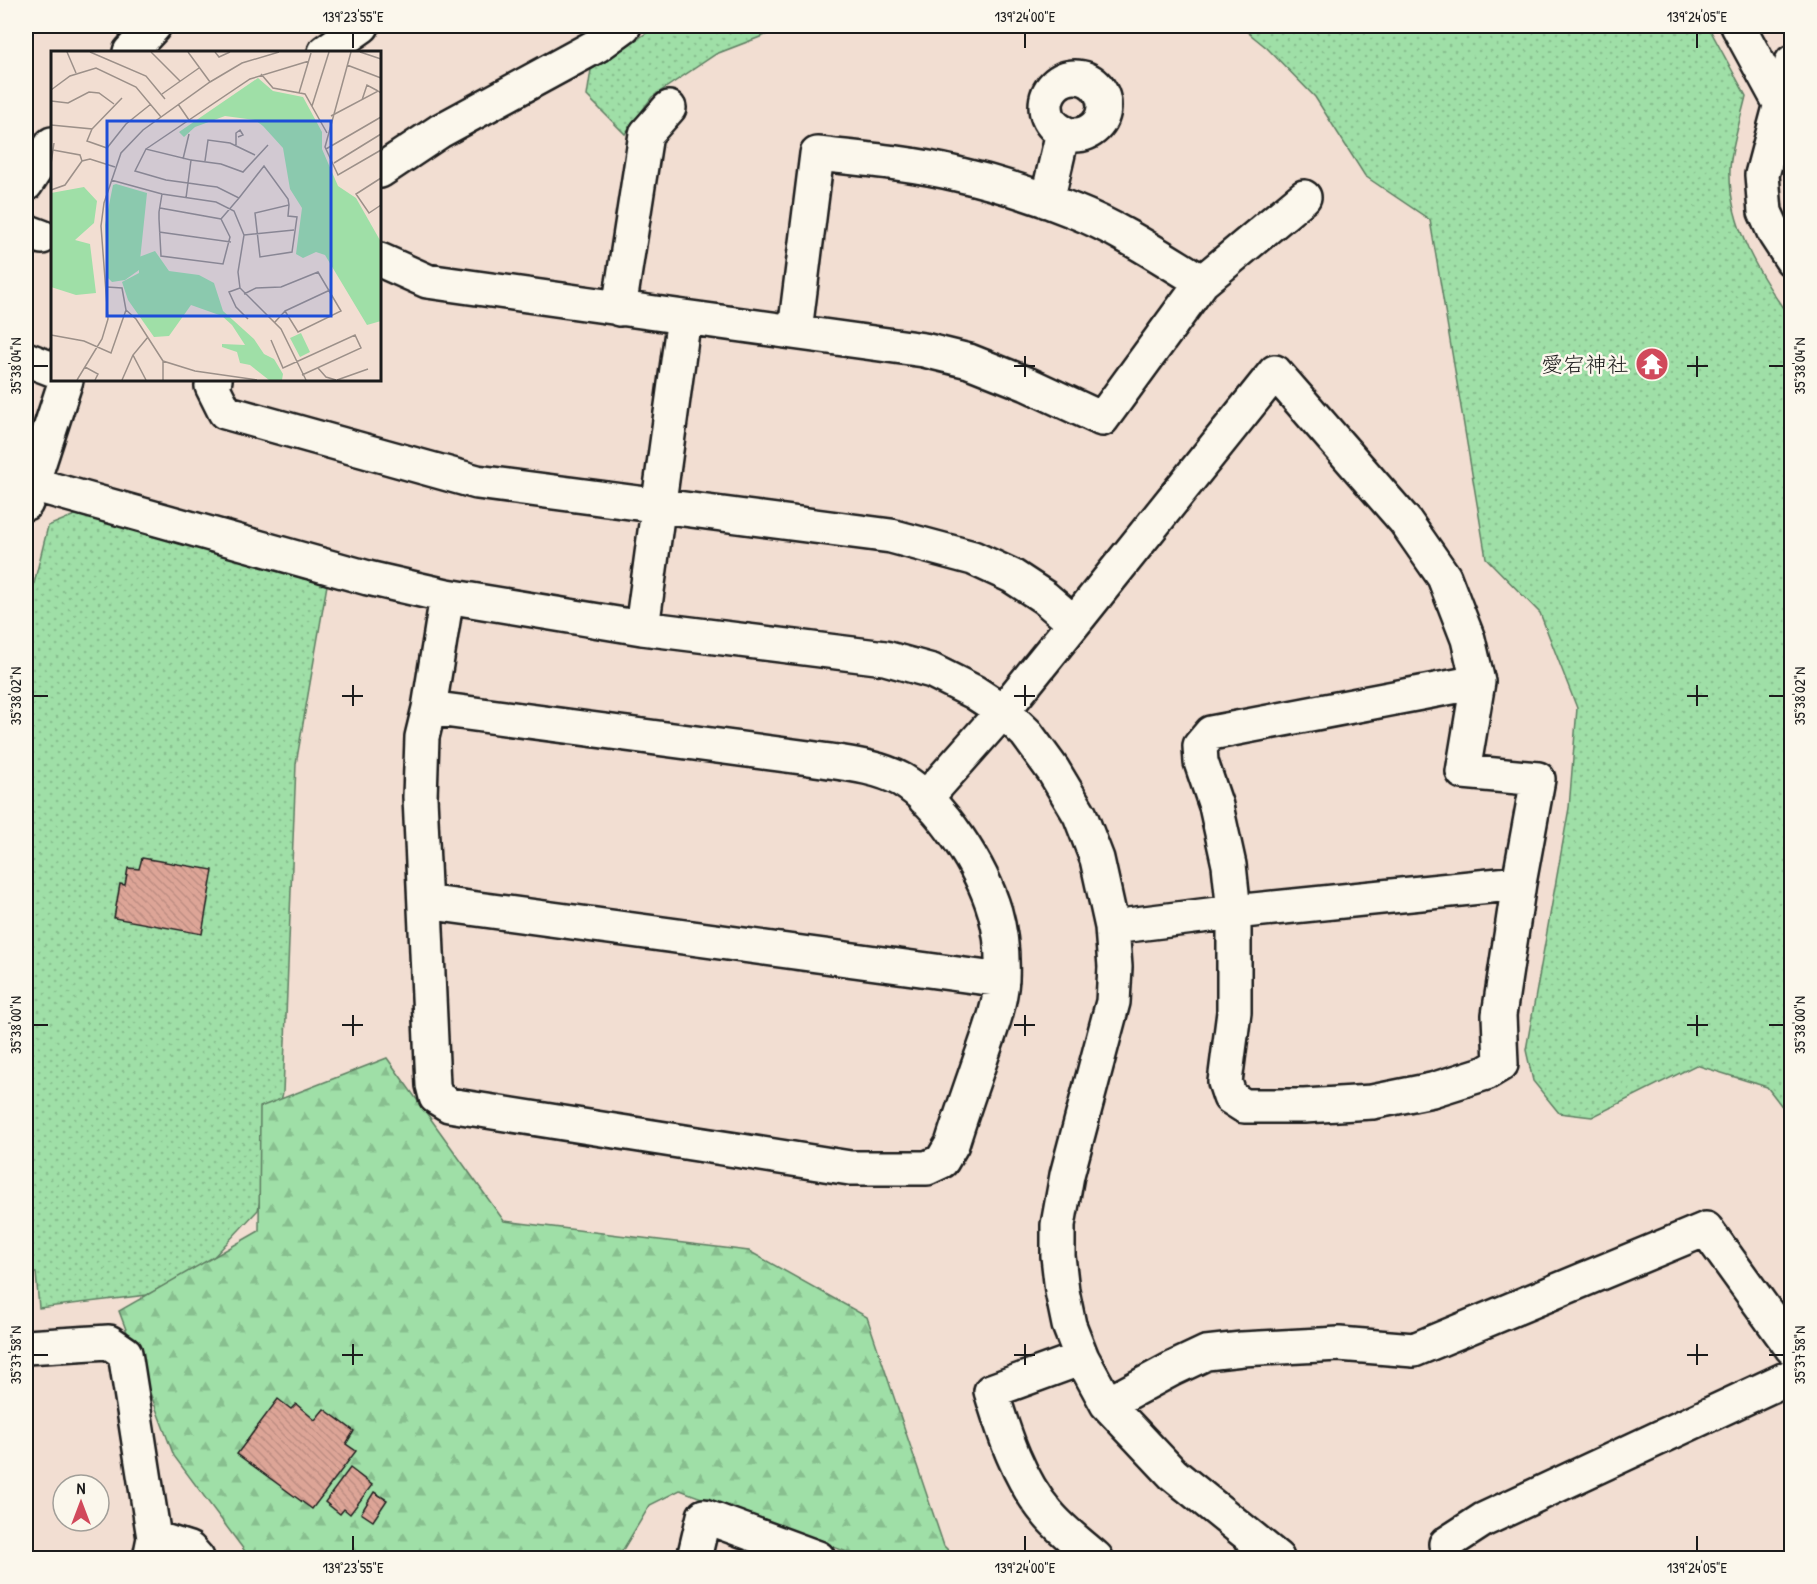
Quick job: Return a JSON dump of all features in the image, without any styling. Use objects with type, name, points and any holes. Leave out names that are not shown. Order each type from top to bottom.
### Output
[{"type":"street","points":[[131,51],[154,26]]},
{"type":"street","points":[[326,51],[362,26]]},
{"type":"street","points":[[381,170],[440,131],[598,45],[624,26]]},
{"type":"street","points":[[1738,26],[1780,103]]},
{"type":"street","points":[[1786,239],[1765,212],[1762,175],[1791,62]]},
{"type":"street","points":[[619,309],[646,134],[669,108]]},
{"type":"street","points":[[1047,201],[1063,132]]},
{"type":"street","points":[[26,184],[51,146]]},
{"type":"street","points":[[795,331],[817,154],[956,173],[999,185],[1076,212],[1138,242],[1202,282]]},
{"type":"street","points":[[381,260],[427,281],[924,350],[969,361],[1027,384],[1102,419],[1202,282],[1304,197]]},
{"type":"street","points":[[642,628],[684,317]]},
{"type":"street","points":[[26,359],[51,369]]},
{"type":"street","points":[[925,799],[1003,711],[1275,372],[1405,521],[1444,577],[1468,639],[1478,682],[1463,772],[1538,779],[1499,1015],[1501,1064],[1486,1074],[1431,1090],[1372,1102],[1304,1106],[1244,1106],[1230,1097],[1225,1082],[1234,1012],[1234,912],[1229,865],[1216,806],[1201,762],[1200,746],[1211,733],[1478,682]]},
{"type":"street","points":[[66,381],[28,494],[447,596],[642,628],[885,658],[932,671],[974,692],[1003,711],[1026,733],[1080,815],[1097,859],[1112,927],[1115,967],[1113,1002],[1067,1176],[1058,1225],[1058,1256],[1069,1325],[1082,1358],[1107,1404],[1173,1474],[1276,1558]]},
{"type":"street","points":[[214,381],[212,386],[225,412],[477,482],[891,536],[973,558],[1028,586],[1074,623]]},
{"type":"street","points":[[429,708],[850,765],[881,772],[902,781],[925,799],[949,826],[969,855],[994,910],[1001,942],[1002,980],[995,1015],[952,1144],[942,1161],[927,1168],[850,1168],[449,1105],[436,1097],[433,1085],[420,797],[422,737],[429,708],[447,596]]},
{"type":"street","points":[[1112,927],[1234,912],[1519,883]]},
{"type":"street","points":[[425,902],[1002,980]]},
{"type":"street","points":[[1107,1404],[1206,1353],[1339,1344],[1414,1350],[1707,1229],[1791,1348]]},
{"type":"street","points":[[26,1347],[109,1342],[125,1353],[152,1548],[189,1549],[197,1558]]},
{"type":"street","points":[[1082,1358],[990,1391],[1003,1432],[1024,1479],[1048,1514],[1096,1558]]},
{"type":"street","points":[[1444,1554],[1483,1520],[1791,1376]]},
{"type":"street","points":[[694,1558],[704,1516],[818,1558]]},
{"type":"green space","points":[[657,26],[789,26],[716,54],[652,97],[625,134],[587,96],[591,70]]},
{"type":"green space","points":[[1240,26],[1708,26],[1746,96],[1734,142],[1730,169],[1734,210],[1748,249],[1792,321],[1791,1118],[1767,1087],[1696,1065],[1592,1117],[1559,1113],[1533,1081],[1526,1050],[1569,808],[1577,708],[1540,613],[1486,558],[1430,220],[1365,176],[1315,97],[1267,48]]},
{"type":"green space","points":[[77,514],[327,585],[296,764],[283,1092],[258,1210],[208,1263],[147,1295],[39,1308],[36,1273],[26,1273],[26,616],[48,526]]},
{"type":"green space","points":[[387,1058],[504,1221],[749,1251],[867,1317],[944,1546],[956,1558],[863,1558],[680,1490],[650,1505],[618,1558],[250,1558],[174,1456],[119,1311],[259,1231],[260,1107]]},
{"type":"building","points":[[142,858],[213,870],[202,934],[114,918],[120,884],[125,885],[128,868],[139,869]]},
{"type":"building","points":[[278,1399],[291,1409],[296,1404],[315,1420],[324,1409],[354,1431],[346,1444],[356,1451],[312,1509],[237,1454]]},
{"type":"building","points":[[350,1468],[372,1485],[350,1514],[344,1509],[340,1514],[325,1502]]},
{"type":"building","points":[[374,1492],[387,1500],[373,1521],[361,1513]]},
{"type":"place","name":"愛宕神社","points":[[1652,364]]}]
